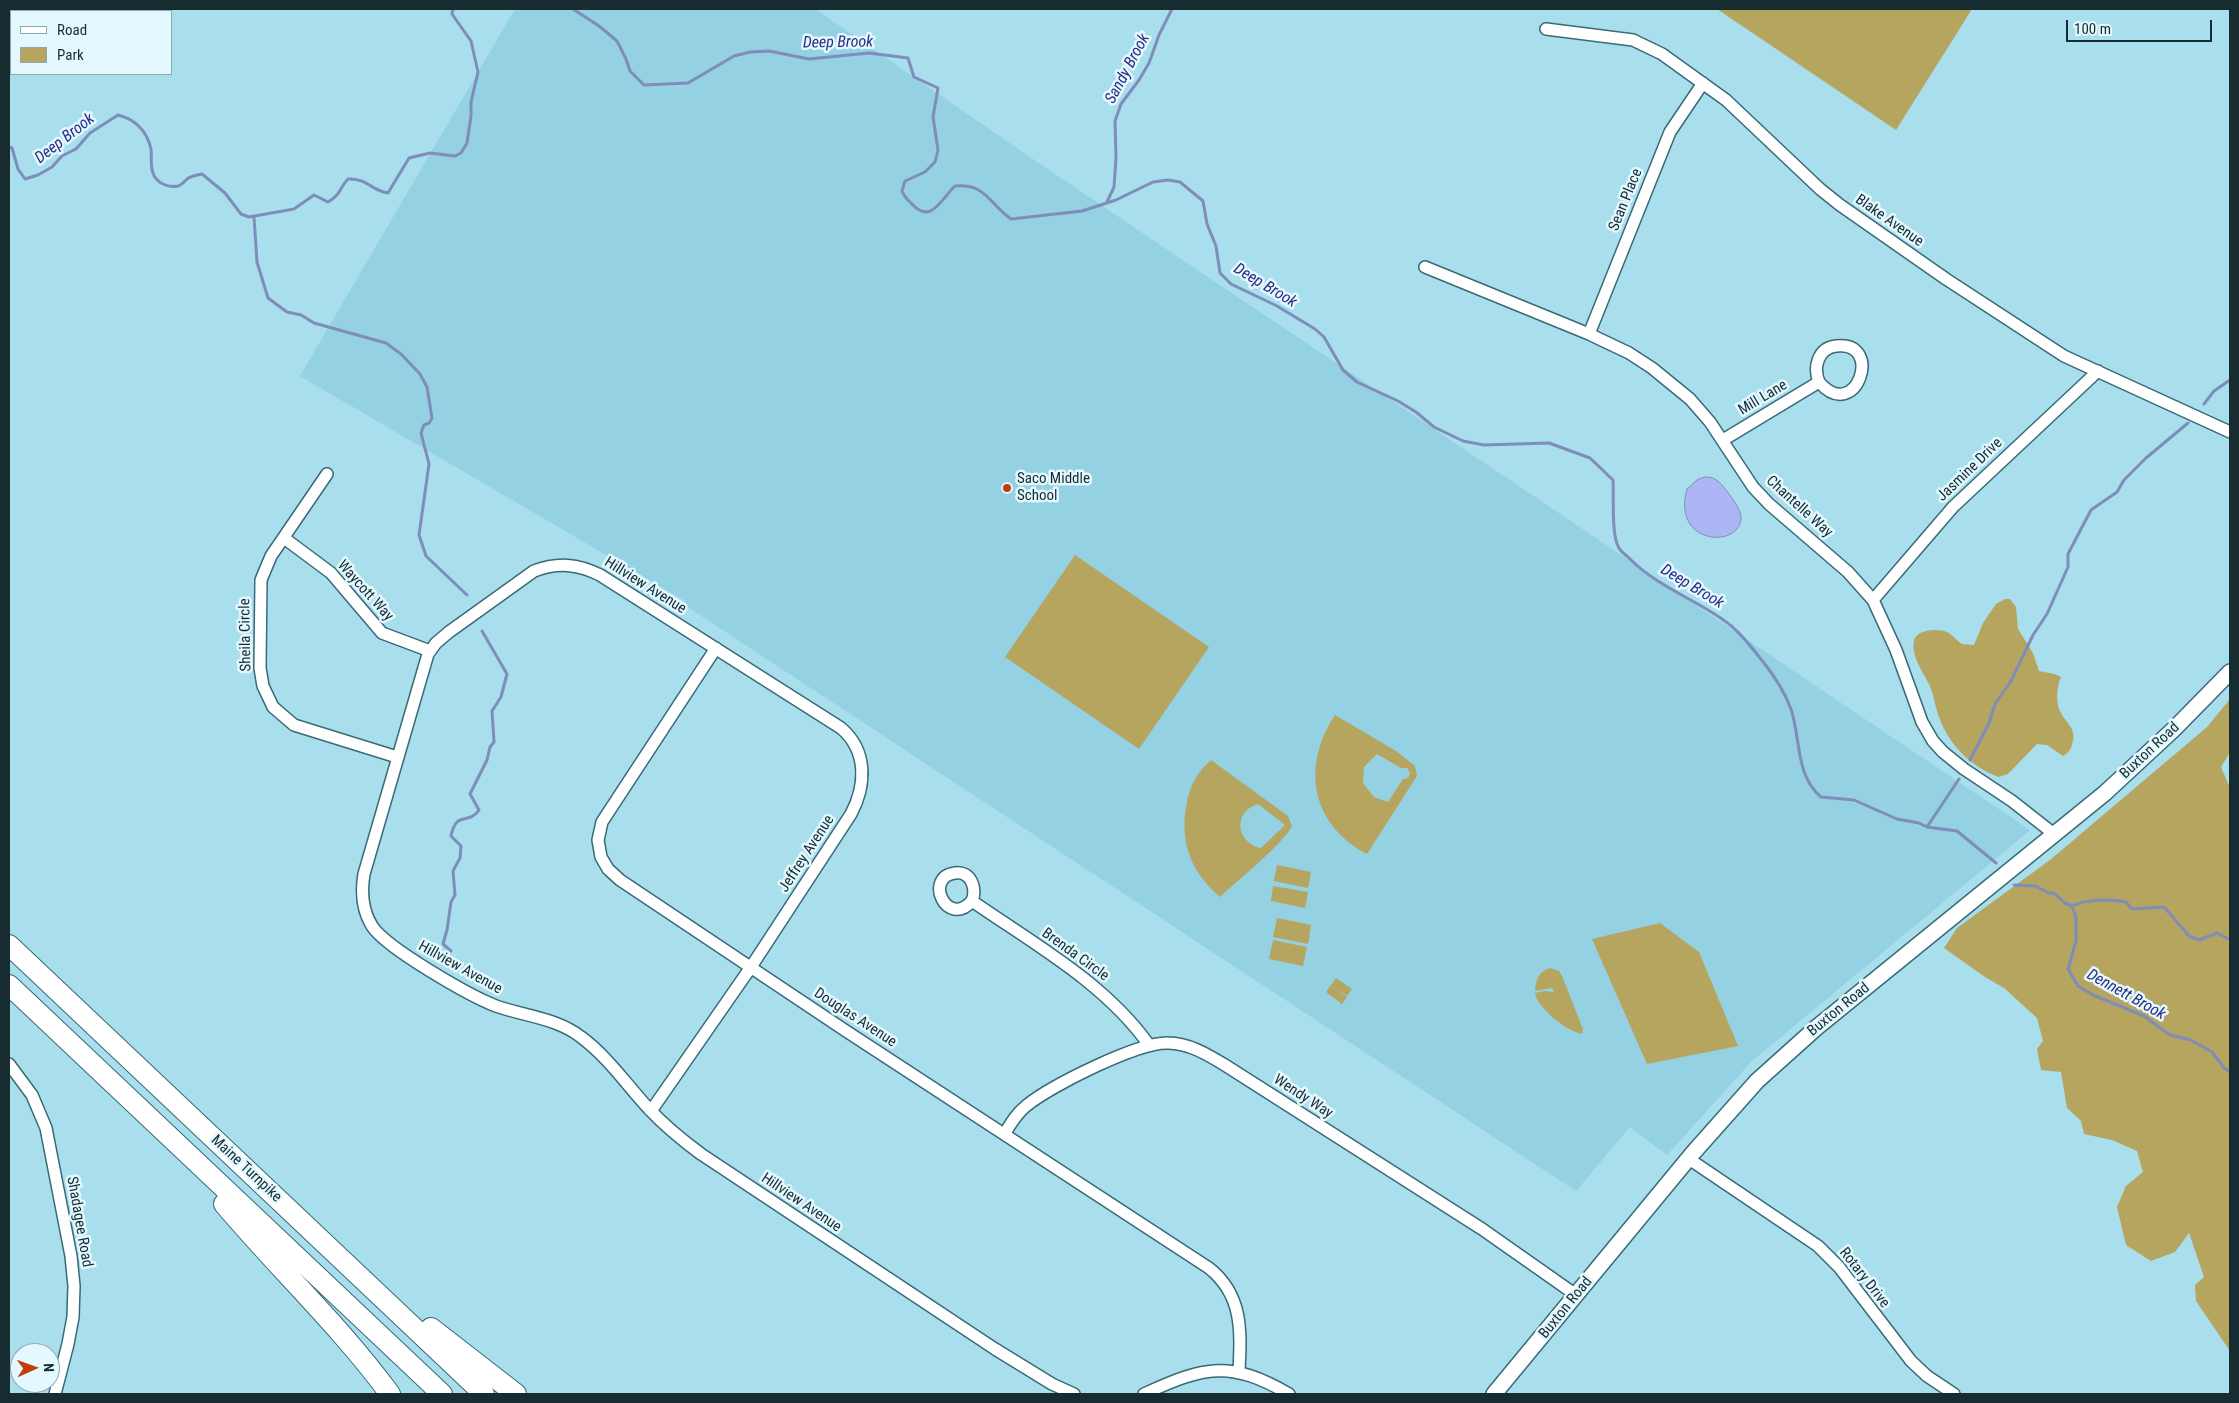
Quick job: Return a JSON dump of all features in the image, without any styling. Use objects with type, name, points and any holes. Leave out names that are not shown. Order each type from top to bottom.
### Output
[{"type":"highway","name":"Maine Turnpike","points":[[9,945],[484,1394]]},
{"type":"highway","name":"Maine Turnpike","points":[[9,985],[442,1394]]},
{"type":"highway","points":[[160,1128],[257,1243],[307,1295],[367,1364],[390,1394]]},
{"type":"highway","points":[[324,1243],[516,1394]]},
{"type":"main road","name":"Buxton Road","points":[[1496,1394],[1689,1159],[1757,1081],[1799,1042],[2054,834],[2139,762],[2230,672]]},
{"type":"street","name":"Blake Avenue","points":[[1546,29],[1633,40],[1679,64],[1726,100],[1820,189],[1866,224],[2029,335],[2064,356],[2230,432]]},
{"type":"street","name":"Sean Place","points":[[1589,334],[1670,132],[1703,83]]},
{"type":"street","name":"Chantelle Way","points":[[1425,267],[1589,334],[1629,353],[1664,377],[1701,410],[1723,440],[1742,473],[1758,493],[1848,572],[1873,600],[1896,650],[1922,722],[1933,741],[1964,769],[2012,801],[2054,834]]},
{"type":"street","points":[[1846,346],[1858,355],[1863,370],[1862,378],[1852,389],[1838,393],[1830,392],[1819,382],[1816,366],[1818,358],[1830,348],[1846,346]]},
{"type":"street","name":"Jasmine Drive","points":[[1873,600],[1953,507],[2098,372]]},
{"type":"street","name":"Mill Lane","points":[[1723,440],[1819,382]]},
{"type":"street","name":"Sheila Circle","points":[[327,474],[267,564],[260,580],[260,668],[266,695],[280,715],[294,725],[397,757]]},
{"type":"street","name":"Waycott Way","points":[[284,538],[318,562],[340,583],[374,627],[382,633],[430,651]]},
{"type":"street","name":"Hillview Avenue","points":[[716,648],[600,575],[587,568],[566,564],[534,571],[442,637],[430,651],[397,757],[362,886],[365,912],[372,927],[401,952],[481,1000],[508,1010],[558,1024],[581,1036],[595,1048],[672,1132],[701,1154],[1025,1368],[1061,1390],[1074,1394]]},
{"type":"street","name":"Jeffrey Avenue","points":[[651,1111],[751,967],[851,814],[861,789],[862,766],[855,744],[841,728],[716,648]]},
{"type":"street","name":"Douglas Avenue","points":[[716,648],[604,817],[599,830],[599,847],[604,864],[620,880],[1184,1250],[1222,1279],[1233,1297],[1237,1312],[1239,1371]]},
{"type":"street","name":"Brenda Circle","points":[[972,900],[1092,985],[1131,1021],[1149,1045]]},
{"type":"street","name":"Wendy Way","points":[[1005,1133],[1020,1111],[1035,1099],[1105,1063],[1149,1045],[1170,1043],[1188,1046],[1228,1067],[1482,1229],[1576,1295]]},
{"type":"street","name":"Shadagee Road","points":[[9,1064],[32,1095],[46,1128],[71,1256],[74,1286],[73,1317],[55,1394]]},
{"type":"street","name":"Rotary Drive","points":[[1689,1159],[1818,1246],[1839,1267],[1911,1361],[1954,1394]]},
{"type":"street","points":[[1144,1394],[1194,1374],[1222,1371],[1239,1371],[1261,1379],[1290,1394]]},
{"type":"shaded area","name":"Saco Middle School","points":[[515,9],[815,9],[1043,166],[2030,830],[1751,1062],[1667,1155],[1630,1127],[1576,1191],[683,604],[685,601],[300,376]]},
{"type":"shaded area","points":[[1705,477],[1713,478],[1719,482],[1739,509],[1741,518],[1738,528],[1730,534],[1719,537],[1708,536],[1697,531],[1689,522],[1685,508],[1687,489],[1697,480]]},
{"type":"green space","points":[[1717,9],[1972,9],[1896,130]]},
{"type":"green space","points":[[1075,555],[1209,647],[1139,749],[1005,657]]},
{"type":"green space","points":[[2005,599],[2010,599],[2016,607],[2018,629],[2033,653],[2039,671],[2061,677],[2057,693],[2058,705],[2061,714],[2072,729],[2073,738],[2070,750],[2063,756],[2047,745],[2037,744],[2008,774],[1999,777],[1970,761],[1949,737],[1939,717],[1929,684],[1916,658],[1914,641],[1923,632],[1938,630],[1947,632],[1962,644],[1974,645],[1983,623],[1996,604]]},
{"type":"green space","points":[[2230,699],[2230,752],[2221,767],[2230,788],[2230,1351],[2196,1301],[2195,1285],[2204,1277],[2189,1233],[2175,1252],[2151,1261],[2126,1245],[2117,1207],[2126,1186],[2143,1172],[2137,1151],[2112,1140],[2084,1134],[2081,1121],[2067,1108],[2061,1072],[2041,1070],[2037,1049],[2043,1041],[2037,1018],[2004,988],[1944,948],[1957,928],[2050,860],[2207,727]]},
{"type":"green space","points":[[1335,715],[1396,751],[1415,766],[1417,776],[1367,854],[1348,842],[1323,811],[1317,793],[1315,774],[1324,734]],"holes":[[[1377,754],[1401,768],[1407,768],[1410,773],[1408,778],[1403,779],[1388,802],[1374,797],[1363,783],[1364,767]]]},
{"type":"green space","points":[[1211,760],[1288,816],[1292,826],[1270,852],[1220,897],[1210,888],[1195,868],[1190,857],[1185,833],[1186,807],[1189,793],[1197,776]],"holes":[[[1258,804],[1285,825],[1261,848],[1246,839],[1240,824],[1246,811]]]},
{"type":"green space","points":[[1277,865],[1311,872],[1308,888],[1274,881]]},
{"type":"green space","points":[[1273,886],[1308,892],[1305,908],[1271,901]]},
{"type":"green space","points":[[1277,918],[1311,925],[1308,944],[1273,937]]},
{"type":"green space","points":[[1660,923],[1699,952],[1738,1046],[1647,1064],[1592,939]]},
{"type":"green space","points":[[1273,940],[1307,947],[1303,966],[1269,959]]},
{"type":"green space","points":[[1551,968],[1559,971],[1562,976],[1583,1029],[1582,1034],[1569,1029],[1554,1018],[1537,999],[1535,993],[1554,992],[1552,988],[1535,991],[1536,983],[1541,973]]},
{"type":"green space","points":[[1336,978],[1352,989],[1347,996],[1331,985]]},
{"type":"green space","points":[[1331,985],[1347,997],[1342,1004],[1326,992]]},
{"type":"waterway","name":"Deep Brook","points":[[9,147],[12,148],[18,169],[25,179],[38,175],[52,167],[62,156],[76,149],[90,133],[118,115],[130,119],[147,137],[151,149],[153,173],[157,180],[166,185],[178,186],[190,177],[202,174],[225,193],[241,214],[249,217],[294,209],[314,195],[328,202],[338,194],[348,179],[360,180],[382,192],[388,193],[409,158],[430,153],[455,156],[461,153],[467,143],[471,102],[478,72],[471,41],[452,14],[453,9]]},
{"type":"waterway","name":"Deep Brook","points":[[573,9],[599,26],[617,41],[630,71],[644,85],[688,83],[734,56],[750,52],[769,51],[809,59],[869,53],[908,58],[914,77],[938,88],[933,117],[938,150],[935,162],[925,172],[905,181],[902,191],[912,204],[925,212],[935,208],[955,186],[965,186],[981,191],[1011,219],[1082,211],[1116,200],[1153,182],[1168,180],[1180,182],[1203,201],[1207,224],[1216,246],[1220,273],[1231,284],[1277,306],[1315,329],[1324,337],[1343,370],[1357,382],[1398,401],[1416,412],[1434,427],[1463,441],[1484,445],[1549,443],[1590,458],[1613,480],[1614,525],[1616,542],[1620,549],[1652,577],[1728,623],[1755,651],[1776,679],[1789,703],[1803,767],[1807,778],[1821,797],[1854,800],[1897,819],[1919,823],[1927,827],[1957,831],[1996,863]]},
{"type":"waterway","name":"Sandy Brook","points":[[1107,202],[1114,187],[1116,158],[1115,121],[1121,104],[1149,63],[1159,35],[1172,9]]},
{"type":"waterway","points":[[254,217],[257,262],[268,298],[287,312],[301,315],[314,323],[386,343],[401,354],[420,374],[427,387],[432,418],[429,423],[424,425],[421,433],[429,464],[419,535],[426,556],[467,595]]},
{"type":"waterway","points":[[2204,404],[2214,391],[2230,380]]},
{"type":"waterway","points":[[1970,760],[1989,723],[1995,704],[2011,681],[2033,635],[2047,614],[2068,567],[2068,554],[2091,510],[2117,492],[2124,480],[2146,458],[2188,423]]},
{"type":"waterway","points":[[451,951],[443,944],[451,902],[455,895],[453,871],[460,858],[461,846],[451,836],[456,823],[475,815],[479,810],[470,794],[487,760],[490,747],[494,742],[492,711],[501,697],[507,674],[482,631]]},
{"type":"waterway","points":[[1927,827],[1959,779]]},
{"type":"waterway","name":"Deep Brook","points":[[2014,885],[2035,886],[2049,893],[2054,893],[2065,903],[2072,906],[2084,902],[2113,900],[2126,902],[2132,909],[2164,907],[2189,936],[2199,940],[2217,933],[2230,940]]},
{"type":"waterway","name":"Dennett Brook","points":[[2072,906],[2076,917],[2076,941],[2068,969],[2078,986],[2093,995],[2144,1016],[2170,1035],[2191,1040],[2212,1052],[2224,1068],[2230,1072]]},
{"type":"place","name":"Saco Middle School","points":[[1007,488]]}]
